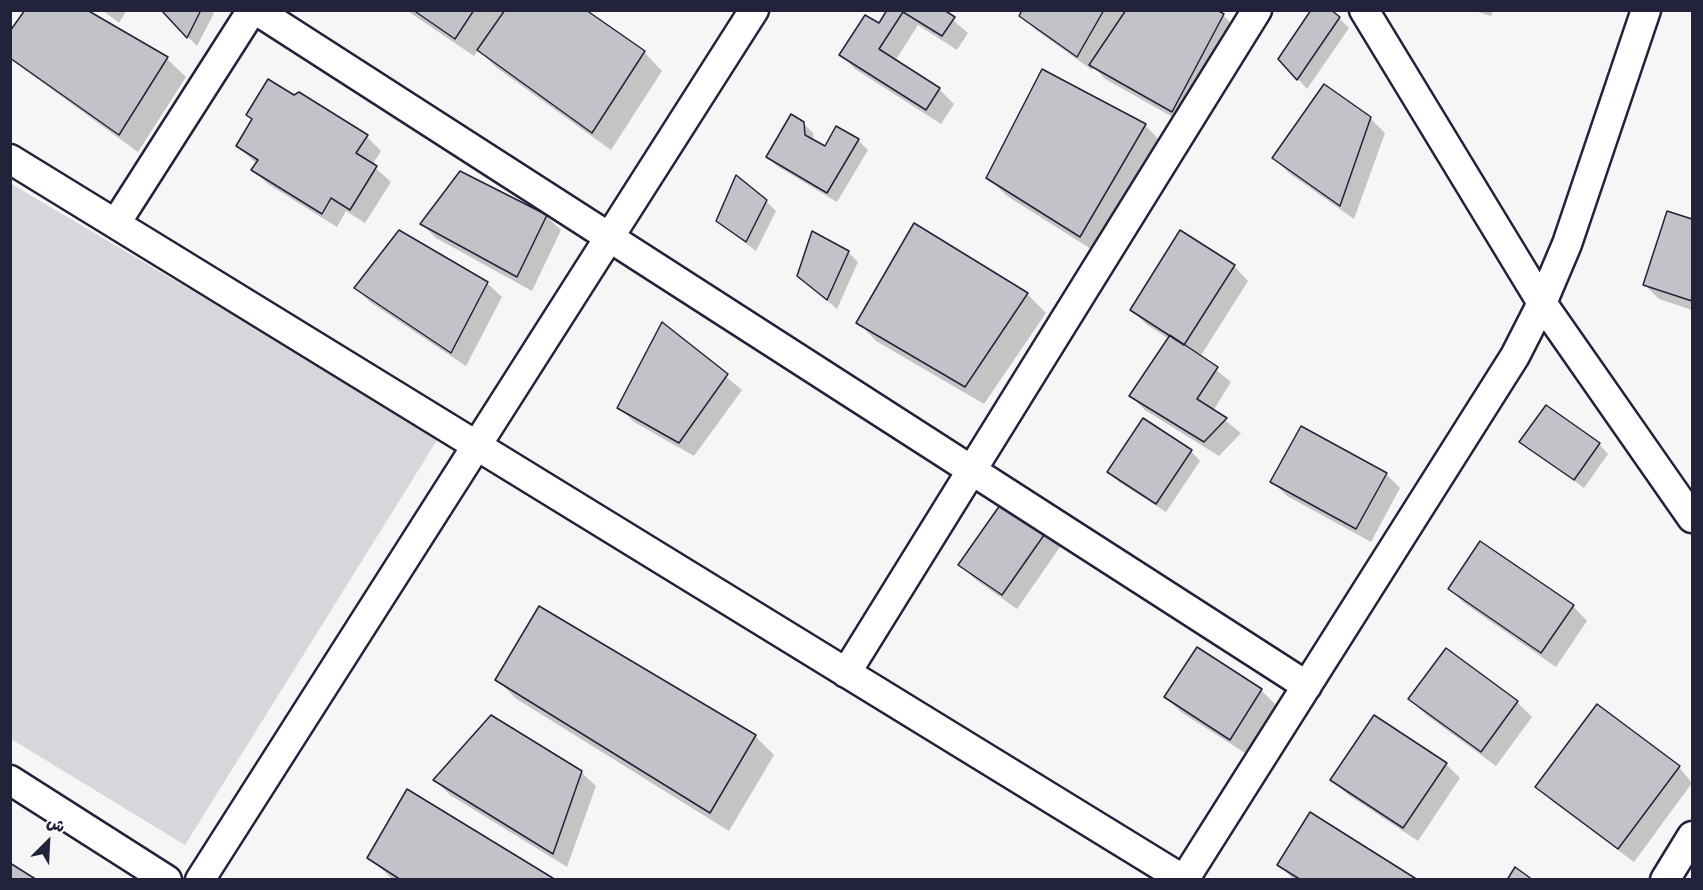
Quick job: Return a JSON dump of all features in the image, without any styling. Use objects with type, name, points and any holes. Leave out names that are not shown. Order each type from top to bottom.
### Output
[{"type":"street","points":[[116,224],[254,10],[1306,686]]},
{"type":"street","points":[[200,879],[754,10]]},
{"type":"street","points":[[846,673],[1257,10]]},
{"type":"street","points":[[1364,10],[1542,303],[1692,518]]},
{"type":"street","points":[[10,159],[1184,879],[1515,356],[1542,303],[1567,244],[1647,10]]},
{"type":"street","points":[[10,780],[167,879]]},
{"type":"street","points":[[1665,879],[1692,836]]},
{"type":"shaded area","points":[[10,183],[439,437],[185,845],[11,739]]},
{"type":"building","points":[[25,10],[87,10],[168,57],[119,135],[10,58],[10,31]]},
{"type":"building","points":[[161,10],[201,10],[187,38]]},
{"type":"building","points":[[413,10],[474,10],[455,39]]},
{"type":"building","points":[[505,10],[586,10],[645,51],[592,133],[477,50]]},
{"type":"building","points":[[887,10],[944,10],[955,17],[942,36],[903,12],[879,49],[940,88],[926,110],[839,55],[865,15],[879,23]]},
{"type":"building","points":[[1022,10],[1104,10],[1077,57],[1019,16]]},
{"type":"building","points":[[1126,10],[1217,10],[1224,14],[1172,112],[1089,65]]},
{"type":"building","points":[[1311,10],[1331,10],[1340,17],[1297,80],[1278,59]]},
{"type":"building","points":[[1042,69],[1146,124],[1080,237],[986,178]]},
{"type":"building","points":[[268,79],[294,95],[299,92],[368,135],[356,153],[377,166],[350,210],[331,198],[322,214],[251,170],[258,160],[236,146],[252,119],[246,115]]},
{"type":"building","points":[[1324,84],[1371,117],[1340,206],[1272,158]]},
{"type":"building","points":[[791,114],[804,122],[805,135],[825,146],[836,126],[859,139],[827,193],[766,157]]},
{"type":"building","points":[[460,171],[547,215],[517,277],[420,224]]},
{"type":"building","points":[[736,175],[767,200],[746,242],[716,221]]},
{"type":"building","points":[[1667,211],[1692,219],[1692,301],[1643,285]]},
{"type":"building","points":[[914,223],[1028,293],[965,387],[856,323]]},
{"type":"building","points":[[399,230],[488,282],[451,353],[354,288]]},
{"type":"building","points":[[1180,230],[1235,265],[1184,345],[1130,310]]},
{"type":"building","points":[[812,231],[849,251],[827,300],[797,276]]},
{"type":"building","points":[[662,322],[728,374],[679,443],[617,408]]},
{"type":"building","points":[[1170,335],[1218,367],[1197,399],[1227,418],[1204,442],[1129,396]]},
{"type":"building","points":[[1546,405],[1600,443],[1574,480],[1519,442]]},
{"type":"building","points":[[1143,418],[1192,450],[1156,504],[1107,472]]},
{"type":"building","points":[[1301,426],[1387,473],[1356,529],[1270,482]]},
{"type":"building","points":[[1005,498],[1049,528],[1002,595],[958,565]]},
{"type":"building","points":[[1480,541],[1574,605],[1541,653],[1448,589]]},
{"type":"building","points":[[539,606],[756,735],[710,813],[495,680]]},
{"type":"building","points":[[1197,647],[1262,689],[1230,740],[1164,697]]},
{"type":"building","points":[[1446,648],[1518,701],[1481,752],[1408,699]]},
{"type":"building","points":[[1597,704],[1680,766],[1618,849],[1535,787]]},
{"type":"building","points":[[491,715],[582,771],[553,854],[433,780]]},
{"type":"building","points":[[1374,715],[1447,763],[1403,828],[1330,780]]},
{"type":"building","points":[[407,789],[556,880],[401,880],[367,858]]},
{"type":"building","points":[[1310,812],[1418,880],[1301,880],[1277,865]]},
{"type":"building","points":[[10,863],[37,880],[10,880]]},
{"type":"building","points":[[1515,867],[1533,880],[1507,880]]}]
